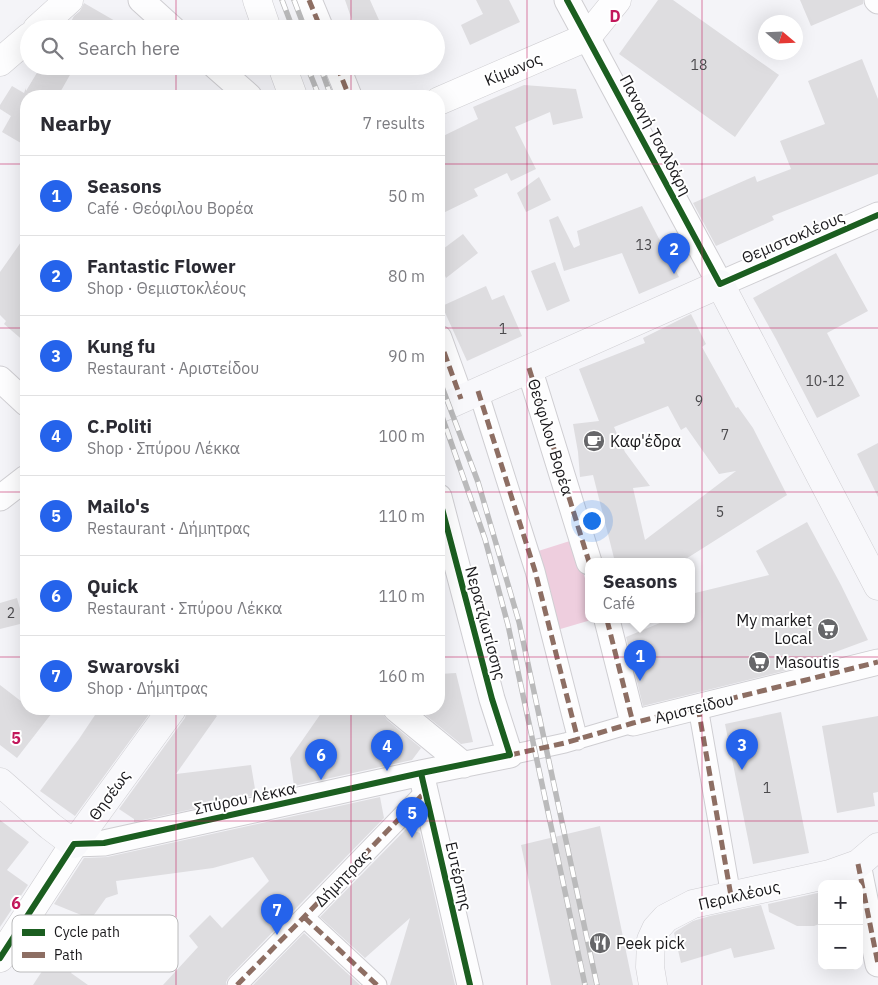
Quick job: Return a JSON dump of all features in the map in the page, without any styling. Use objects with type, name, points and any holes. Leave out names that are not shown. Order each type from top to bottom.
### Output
[{"type":"main road","name":"Θεμιστοκλέους","points":[[456,401],[720,284]]},
{"type":"main road","name":"Παναγή Τσαλδάρη","points":[[720,284],[878,586]]},
{"type":"main road","name":"Θησέως","points":[[74,844],[168,715]]},
{"type":"main road","points":[[0,782],[74,844]]},
{"type":"main road","name":"Περικλέους","points":[[653,985],[650,967],[651,940],[656,928],[666,918],[694,904],[830,874],[868,855]]},
{"type":"street","points":[[47,20],[69,0]]},
{"type":"street","points":[[141,0],[163,20]]},
{"type":"street","points":[[257,0],[264,20]]},
{"type":"street","points":[[310,0],[318,20]]},
{"type":"street","name":"Παναγή Τσαλδάρη","points":[[567,0],[720,284]]},
{"type":"street","points":[[587,37],[617,0]]},
{"type":"street","name":"Κίμωνος","points":[[445,98],[587,37]]},
{"type":"street","points":[[0,62],[20,45]]},
{"type":"street","points":[[226,75],[242,90]]},
{"type":"street","points":[[285,75],[291,90]]},
{"type":"street","points":[[341,75],[347,90]]},
{"type":"street","name":"Θεμιστοκλέους","points":[[720,284],[878,215]]},
{"type":"street","points":[[445,360],[456,401],[535,570],[578,740]]},
{"type":"street","name":"Θεόφιλου Βορέα","points":[[529,368],[588,558]]},
{"type":"street","points":[[0,379],[20,397]]},
{"type":"street","points":[[0,498],[20,483]]},
{"type":"street","name":"Νερατζιωτίσσης","points":[[445,519],[492,699],[510,755]]},
{"type":"street","points":[[607,623],[633,722]]},
{"type":"street","name":"Αριστείδου","points":[[510,755],[578,740],[633,722],[878,662]]},
{"type":"street","points":[[698,707],[731,896]]},
{"type":"street","points":[[403,715],[464,765]]},
{"type":"street","name":"Σπύρου Λέκκα","points":[[74,844],[104,843],[423,783],[464,765],[510,755]]},
{"type":"street","name":"Δήμητρας","points":[[237,985],[304,917],[423,783]]},
{"type":"street","name":"Ευτέρπης","points":[[423,783],[470,985]]},
{"type":"street","name":"Θησέως","points":[[28,915],[74,844]]},
{"type":"street","points":[[868,855],[878,964]]},
{"type":"street","points":[[304,917],[377,985]]},
{"type":"street","name":"Θησέως","points":[[0,958],[12,940]]},
{"type":"shaded area","points":[[573,540],[585,578],[585,622],[557,630],[532,553]]},
{"type":"building","points":[[345,0],[370,0],[379,20],[352,20]]},
{"type":"building","points":[[476,0],[509,0],[520,22],[470,45],[461,25],[483,14]]},
{"type":"building","points":[[658,0],[673,0],[779,75],[735,137],[619,54]]},
{"type":"building","points":[[800,0],[863,0],[863,4],[811,26]]},
{"type":"building","points":[[84,3],[113,20],[72,20]]},
{"type":"building","points":[[862,59],[878,99],[878,174],[772,216],[774,220],[716,246],[693,203],[755,176],[757,182],[791,169],[780,141],[825,124],[808,81]]},
{"type":"building","points":[[36,75],[70,75],[61,90],[27,90]]},
{"type":"building","points":[[524,85],[576,89],[583,118],[553,125],[550,112],[515,127],[536,169],[511,181],[507,173],[474,189],[478,196],[445,212],[445,135],[478,119],[473,107]]},
{"type":"building","points":[[12,86],[20,91],[20,142],[2,132],[11,116],[0,109],[0,105]]},
{"type":"building","points":[[539,177],[551,200],[526,212],[517,193]]},
{"type":"building","points":[[642,206],[679,277],[639,294],[622,253],[564,271],[549,220],[558,216],[574,248],[580,245],[577,231]]},
{"type":"building","points":[[463,234],[478,253],[446,278],[445,248]]},
{"type":"building","points":[[20,244],[20,338],[4,324],[6,321],[0,315],[0,272]]},
{"type":"building","points":[[836,253],[868,311],[827,333],[860,396],[817,418],[753,298]]},
{"type":"building","points":[[555,262],[570,301],[547,311],[531,271]]},
{"type":"building","points":[[486,286],[492,300],[504,295],[522,336],[467,361],[445,313],[445,305]]},
{"type":"building","points":[[691,314],[706,344],[702,347],[736,408],[738,407],[753,428],[787,495],[687,558],[614,558],[593,475],[580,477],[573,424],[599,421],[579,369],[645,343],[643,338]],"holes":[[[668,406],[681,430],[686,427],[719,474],[736,471],[645,540],[633,488],[650,486],[625,452],[614,427]]]},
{"type":"building","points":[[878,443],[878,497],[857,454]]},
{"type":"building","points":[[807,522],[868,640],[784,671],[643,706],[626,637],[660,623],[695,623],[695,593],[769,575],[756,551]]},
{"type":"building","points":[[17,598],[20,609],[20,624],[0,629],[0,603]]},
{"type":"building","points":[[456,673],[473,742],[461,744],[425,715],[445,715],[445,674]]},
{"type":"building","points":[[0,685],[20,700],[20,715],[50,715],[17,758],[0,745]]},
{"type":"building","points":[[781,712],[809,853],[753,864],[725,724]]},
{"type":"building","points":[[95,715],[149,715],[75,816],[40,791]]},
{"type":"building","points":[[186,715],[217,716],[176,774],[251,765],[256,795],[134,822],[134,819],[119,809]]},
{"type":"building","points":[[320,715],[384,715],[387,720],[421,748],[412,760],[294,786],[290,758]]},
{"type":"building","points":[[878,716],[878,792],[873,793],[875,806],[837,813],[822,726]]},
{"type":"building","points":[[380,797],[384,818],[229,977],[226,985],[163,985],[175,972],[178,972],[178,969],[198,947],[189,936],[210,915],[222,928],[269,881],[253,857],[213,868],[116,881],[118,894],[106,898],[94,915],[81,915],[54,904],[84,858],[107,857]]},
{"type":"building","points":[[0,820],[29,842],[7,870],[28,885],[0,927]]},
{"type":"building","points":[[600,826],[633,985],[551,985],[521,845]]},
{"type":"building","points":[[407,828],[420,833],[455,985],[390,985],[410,918],[365,958],[320,917]]},
{"type":"building","points":[[818,893],[818,924],[797,926],[769,912],[768,904]]},
{"type":"building","points":[[761,905],[775,949],[734,958],[731,948],[681,963],[674,933],[676,931],[693,921]]},
{"type":"building","points":[[304,933],[360,985],[253,985]]},
{"type":"building","points":[[42,972],[72,972],[88,985],[33,985]]},
{"type":"railway","points":[[282,0],[290,20]]},
{"type":"railway","points":[[294,0],[302,20]]},
{"type":"railway","points":[[311,75],[317,90]]},
{"type":"railway","points":[[323,75],[329,90]]},
{"type":"railway","points":[[445,395],[478,482],[519,622],[597,985]]},
{"type":"railway","points":[[445,425],[485,539],[508,625],[585,985]]},
{"type":"marked path","points":[[309,0],[317,20]]},
{"type":"marked path","points":[[341,75],[347,90]]},
{"type":"marked path","points":[[445,355],[461,399]]},
{"type":"marked path","points":[[529,368],[588,558]]},
{"type":"marked path","points":[[478,391],[535,571],[578,740]]},
{"type":"marked path","points":[[608,623],[633,723]]},
{"type":"marked path","points":[[510,755],[565,743],[633,723],[878,662]]},
{"type":"marked path","points":[[698,707],[731,896]]},
{"type":"marked path","points":[[237,985],[425,792]]},
{"type":"marked path","points":[[858,864],[878,964]]},
{"type":"marked path","points":[[304,917],[377,985]]},
{"type":"cycle path","points":[[567,0],[720,284],[878,215]]},
{"type":"cycle path","points":[[28,915],[74,844],[104,843],[510,755],[492,699],[445,520]]},
{"type":"cycle path","points":[[421,773],[470,985]]},
{"type":"cycle path","points":[[0,958],[12,940]]},
{"type":"place","name":"Fantastic Flower","points":[[674,274]]},
{"type":"place","name":"Καφ'έδρα","points":[[594,441]]},
{"type":"place","name":"My market Local","points":[[828,629]]},
{"type":"place","name":"Masoutis","points":[[759,662]]},
{"type":"place","name":"Seasons","points":[[640,681]]},
{"type":"place","name":"Kung fu","points":[[742,770]]},
{"type":"place","name":"C.Politi","points":[[387,771]]},
{"type":"place","name":"Quick","points":[[321,780]]},
{"type":"place","name":"Mailo's","points":[[412,838]]},
{"type":"place","name":"Swarovski","points":[[277,935]]},
{"type":"place","name":"Peek pick","points":[[600,943]]}]
